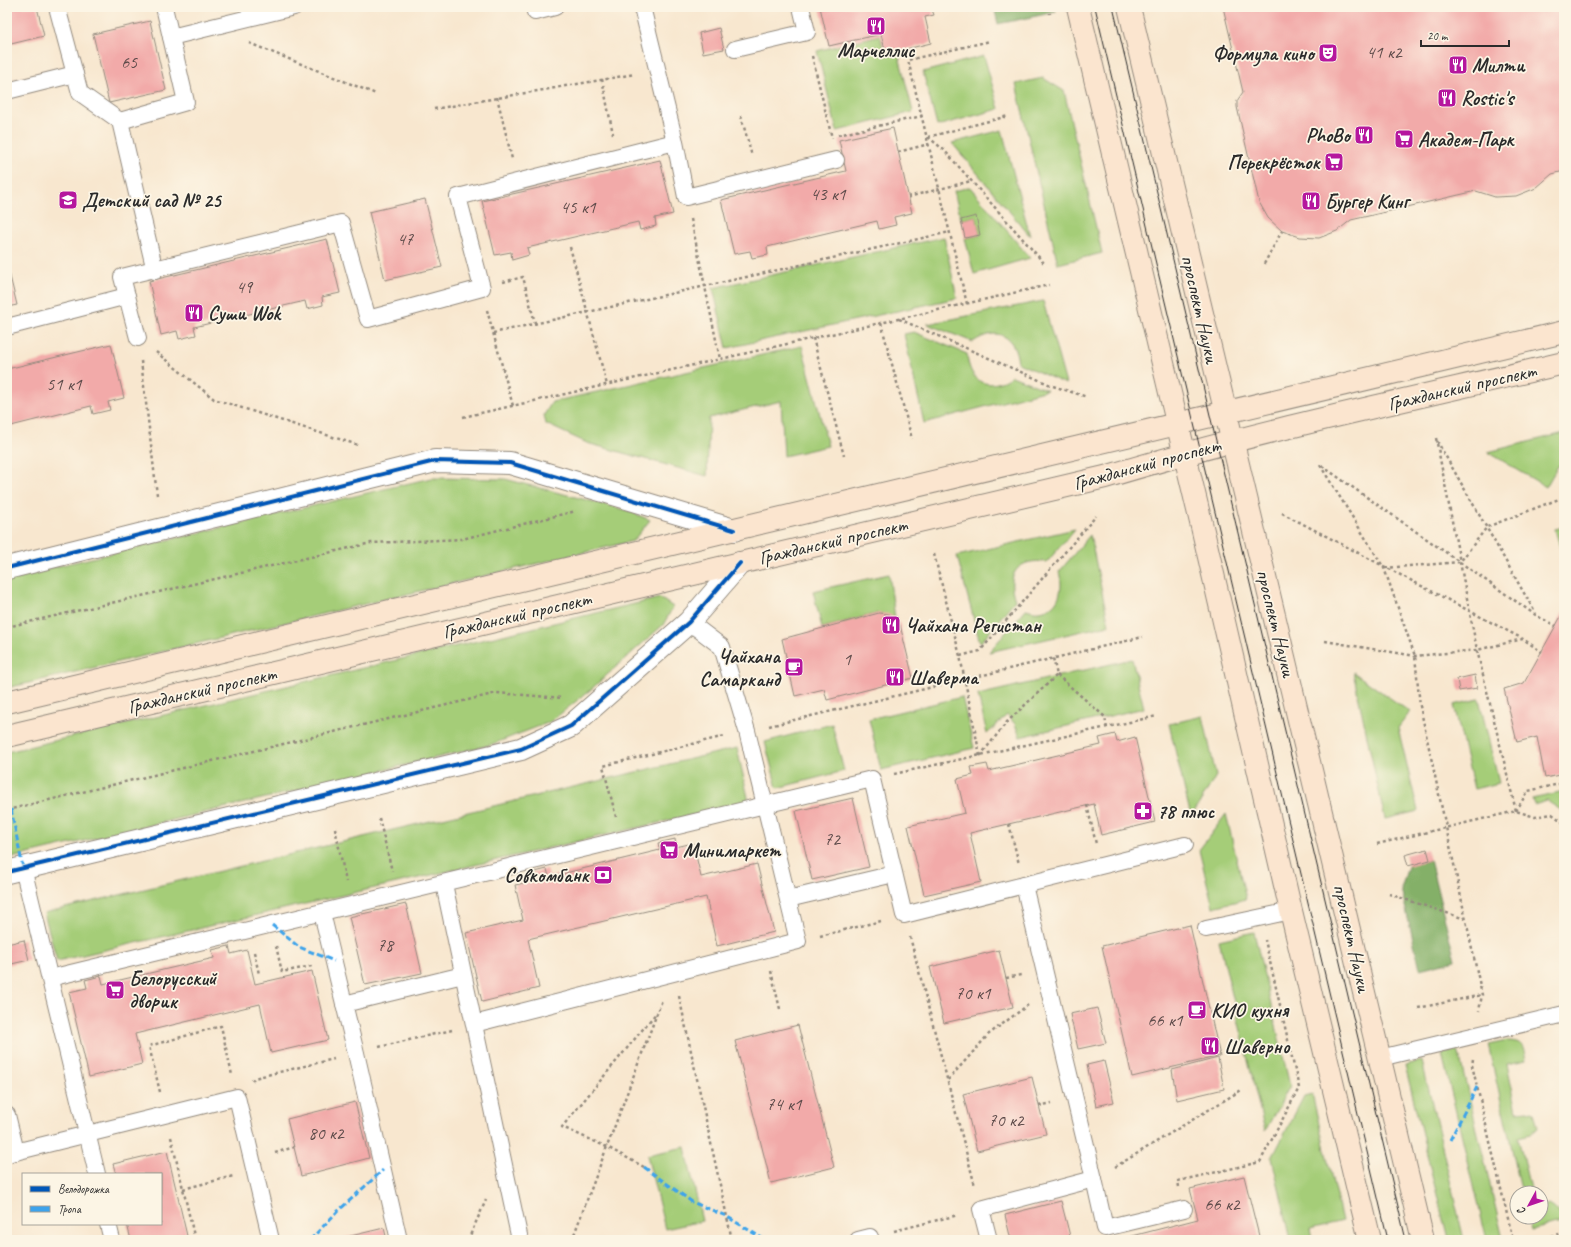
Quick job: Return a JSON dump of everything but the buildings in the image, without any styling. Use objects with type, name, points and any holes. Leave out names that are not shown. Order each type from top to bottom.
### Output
[{"type":"main road","points":[[1078,7],[1185,453],[1291,911],[1370,1240]]},
{"type":"main road","name":"проспект Науки","points":[[1129,7],[1224,412],[1233,440],[1423,1240]]},
{"type":"main road","name":"Гражданский проспект","points":[[7,702],[1564,332]]},
{"type":"main road","name":"Гражданский проспект","points":[[7,736],[1105,477],[1233,440],[1564,364]]},
{"type":"street","points":[[7,568],[435,461],[510,463],[734,530]]},
{"type":"street","points":[[15,870],[521,749],[571,726],[689,622],[740,563]]},
{"type":"lane","points":[[57,7],[80,93],[120,121],[155,270]]},
{"type":"lane","points":[[120,121],[186,102],[164,7]]},
{"type":"lane","points":[[171,37],[294,7]]},
{"type":"lane","points":[[534,7],[535,12],[555,7]]},
{"type":"lane","points":[[642,7],[675,142],[686,197],[836,160]]},
{"type":"lane","points":[[735,49],[807,32],[801,7]]},
{"type":"lane","points":[[7,91],[75,74]]},
{"type":"lane","points":[[138,338],[122,277],[341,223],[368,319],[482,288],[458,197],[675,142]]},
{"type":"lane","points":[[7,327],[127,296]]},
{"type":"lane","points":[[474,1024],[798,941],[747,731],[722,647],[689,622]]},
{"type":"lane","points":[[50,978],[444,884],[872,779],[904,915],[1185,845]]},
{"type":"lane","points":[[15,870],[50,978],[97,1173]]},
{"type":"lane","points":[[788,899],[894,874]]},
{"type":"lane","points":[[444,884],[520,1240]]},
{"type":"lane","points":[[1024,885],[1106,1228],[1184,1209]]},
{"type":"lane","points":[[1206,929],[1291,911]]},
{"type":"lane","points":[[322,913],[399,1240]]},
{"type":"lane","points":[[344,1004],[464,975]]},
{"type":"lane","points":[[1380,1058],[1564,1014]]},
{"type":"lane","points":[[7,1115],[11,1153],[237,1097],[272,1240]]},
{"type":"lane","points":[[988,1240],[981,1209],[1094,1180]]},
{"type":"lane","points":[[108,1225],[112,1240]]},
{"type":"path","points":[[210,27],[376,94]]},
{"type":"path","points":[[807,32],[836,160]]},
{"type":"path","points":[[967,304],[928,137],[908,60],[990,41]]},
{"type":"path","points":[[434,109],[657,70]]},
{"type":"path","points":[[602,79],[618,157]]},
{"type":"path","points":[[497,98],[517,182]]},
{"type":"path","points":[[741,116],[758,179]]},
{"type":"path","points":[[831,137],[922,116]]},
{"type":"path","points":[[928,137],[1008,116]]},
{"type":"path","points":[[928,137],[944,150],[1044,263]]},
{"type":"path","points":[[898,152],[929,144]]},
{"type":"path","points":[[908,196],[971,181]]},
{"type":"path","points":[[686,197],[720,359]]},
{"type":"path","points":[[1264,264],[1282,231]]},
{"type":"path","points":[[493,333],[950,232]]},
{"type":"path","points":[[570,247],[607,385]]},
{"type":"path","points":[[513,406],[482,288],[523,277],[535,323]]},
{"type":"path","points":[[463,417],[1049,286]]},
{"type":"path","points":[[899,319],[1053,386],[1087,397]]},
{"type":"path","points":[[881,323],[912,439]]},
{"type":"path","points":[[138,338],[214,399],[358,444]]},
{"type":"path","points":[[138,338],[157,495]]},
{"type":"path","points":[[813,338],[844,456]]},
{"type":"path","points":[[1516,811],[1477,650],[1436,438],[1537,616]]},
{"type":"path","points":[[1513,1240],[1472,1065],[1475,1035],[1482,995],[1420,706],[1415,656],[1384,568],[1320,465],[1537,616],[1556,626]]},
{"type":"path","points":[[1384,568],[1460,562],[1487,527],[1564,497]]},
{"type":"path","points":[[7,627],[371,543],[462,539],[583,510]]},
{"type":"path","points":[[1282,513],[1384,568],[1523,639],[1542,652]]},
{"type":"path","points":[[960,656],[980,651],[1096,516]]},
{"type":"path","points":[[934,554],[966,679],[980,756]]},
{"type":"path","points":[[622,840],[603,766],[1143,637]]},
{"type":"path","points":[[1325,641],[1415,656],[1477,650],[1523,639]]},
{"type":"path","points":[[1053,658],[1057,675],[1105,717],[1107,729]]},
{"type":"path","points":[[980,756],[1007,722],[1057,675]]},
{"type":"path","points":[[7,810],[497,693],[545,696],[598,702]]},
{"type":"path","points":[[872,779],[1107,729],[1157,716]]},
{"type":"path","points":[[1516,811],[1528,791],[1564,783]]},
{"type":"path","points":[[1087,805],[1100,866]]},
{"type":"path","points":[[1377,844],[1516,811],[1535,817],[1552,814],[1564,823]]},
{"type":"path","points":[[379,818],[398,895]]},
{"type":"path","points":[[1009,824],[1024,885]]},
{"type":"path","points":[[334,828],[352,906]]},
{"type":"path","points":[[1389,894],[1465,919]]},
{"type":"path","points":[[798,941],[904,915],[981,1209],[866,1239]]},
{"type":"path","points":[[272,925],[282,972],[334,961]]},
{"type":"path","points":[[1184,1209],[1178,1181],[1260,1162],[1299,1088],[1264,937]]},
{"type":"path","points":[[766,949],[780,1009]]},
{"type":"path","points":[[572,1240],[658,1010],[674,972]]},
{"type":"path","points":[[674,972],[732,1240]]},
{"type":"path","points":[[948,1081],[989,1034],[1050,989]]},
{"type":"path","points":[[1418,1008],[1482,995]]},
{"type":"path","points":[[644,1167],[607,1147],[562,1127],[658,1010]]},
{"type":"path","points":[[1094,1180],[1243,1089]]},
{"type":"path","points":[[183,1189],[255,1171]]},
{"type":"path","points":[[1533,1240],[1564,1233]]},
{"type":"green space","points":[[994,7],[1054,7],[1056,12],[998,24]]},
{"type":"green space","points":[[880,35],[885,55],[898,52],[913,112],[837,131],[817,51]]},
{"type":"green space","points":[[984,56],[999,109],[937,126],[923,72]]},
{"type":"green space","points":[[1043,78],[1064,91],[1102,253],[1058,264],[1016,84]]},
{"type":"green space","points":[[1002,130],[1030,236],[952,143]]},
{"type":"green space","points":[[970,187],[1030,258],[974,274],[965,238],[980,235],[976,216],[961,220],[954,191]]},
{"type":"green space","points":[[944,237],[957,298],[727,348],[713,288]]},
{"type":"green space","points":[[1043,301],[1066,384],[1018,363],[1013,346],[1009,340],[1003,336],[997,334],[990,335],[973,342],[927,324]]},
{"type":"green space","points":[[914,332],[967,354],[972,372],[976,378],[982,382],[988,384],[996,383],[1004,381],[1012,376],[1047,390],[924,423],[904,334]]},
{"type":"green space","points":[[802,346],[828,446],[784,456],[781,401],[709,418],[707,476],[587,443],[546,424],[544,415],[552,402]]},
{"type":"green space","points":[[1564,433],[1564,464],[1558,466],[1546,487],[1488,452]]},
{"type":"green space","points":[[431,478],[505,479],[626,510],[650,520],[633,541],[7,688],[7,578]]},
{"type":"green space","points":[[1564,527],[1564,557],[1563,558],[1555,529]]},
{"type":"green space","points":[[1075,529],[1047,562],[1029,562],[1017,569],[1013,575],[1012,582],[1012,590],[1015,600],[980,643],[957,556]]},
{"type":"green space","points":[[1090,535],[1109,625],[989,652],[1026,609],[1039,611],[1052,606],[1056,602],[1059,597],[1061,585],[1059,572]]},
{"type":"green space","points":[[889,574],[895,618],[879,613],[822,628],[813,591]]},
{"type":"green space","points":[[660,598],[673,607],[663,625],[589,691],[550,722],[490,745],[7,859],[7,752]]},
{"type":"green space","points":[[1132,659],[1144,708],[1020,737],[1015,724],[1007,715],[987,734],[978,695]]},
{"type":"green space","points":[[1353,672],[1410,712],[1398,728],[1418,811],[1385,819]]},
{"type":"green space","points":[[962,697],[974,748],[881,770],[869,719]]},
{"type":"green space","points":[[1479,699],[1499,783],[1474,789],[1454,705]]},
{"type":"green space","points":[[1203,716],[1216,776],[1191,817],[1169,724]]},
{"type":"green space","points":[[832,724],[844,771],[777,788],[765,742]]},
{"type":"green space","points":[[737,748],[749,802],[57,961],[44,913]]},
{"type":"green space","points":[[1564,792],[1564,812],[1547,801],[1534,805],[1532,799]]},
{"type":"green space","points":[[1226,814],[1246,899],[1213,907],[1199,850]]},
{"type":"green space","points":[[1430,860],[1455,960],[1420,969],[1401,889],[1408,866]]},
{"type":"green space","points":[[1254,932],[1290,1086],[1265,1131],[1219,940]]},
{"type":"green space","points":[[1512,1041],[1519,1043],[1524,1051],[1526,1060],[1507,1064],[1517,1111],[1527,1110],[1534,1112],[1538,1128],[1531,1134],[1518,1137],[1529,1185],[1520,1185],[1488,1045]]},
{"type":"green space","points":[[1458,1050],[1503,1239],[1487,1240],[1442,1054]]},
{"type":"green space","points":[[1422,1061],[1464,1240],[1448,1240],[1405,1065]]},
{"type":"green space","points":[[1312,1094],[1342,1221],[1310,1229],[1312,1240],[1291,1240],[1272,1158],[1304,1096]]},
{"type":"green space","points":[[685,1147],[702,1221],[665,1229],[647,1155]]},
{"type":"green space","points":[[1549,1204],[1555,1208],[1562,1223],[1531,1230],[1530,1225],[1549,1225]]},
{"type":"tram line","points":[[1095,7],[1388,1240]]},
{"type":"tram line","points":[[1113,7],[1406,1240]]},
{"type":"marked path","points":[[11,809],[23,868]]},
{"type":"marked path","points":[[272,925],[299,947],[334,961]]},
{"type":"marked path","points":[[1450,1140],[1477,1087]]},
{"type":"marked path","points":[[644,1167],[692,1202],[726,1216],[765,1240]]},
{"type":"marked path","points":[[310,1240],[337,1212],[383,1170]]},
{"type":"cycle path","points":[[7,568],[435,461],[510,463],[734,530]]},
{"type":"cycle path","points":[[7,872],[521,749],[571,726],[689,622],[740,563]]},
{"type":"place","name":"Марчеллис","points":[[876,26]]},
{"type":"place","name":"Формула кино","points":[[1328,53]]},
{"type":"place","name":"Милти","points":[[1458,65]]},
{"type":"place","name":"Rostic's","points":[[1447,98]]},
{"type":"place","name":"PhoBo","points":[[1364,135]]},
{"type":"place","name":"Академ-Парк","points":[[1404,139]]},
{"type":"place","name":"Перекрёсток","points":[[1334,162]]},
{"type":"place","name":"Детский сад № 25","points":[[68,200]]},
{"type":"place","name":"Бургер Кинг","points":[[1311,201]]},
{"type":"place","name":"Суши Wok","points":[[194,313]]},
{"type":"place","name":"Чайхана Регистан","points":[[891,625]]},
{"type":"place","name":"Чайхана Самарканд","points":[[794,667]]},
{"type":"place","name":"Шаверма","points":[[895,677]]},
{"type":"place","name":"78 плюс","points":[[1143,811]]},
{"type":"place","name":"Минимаркет","points":[[669,850]]},
{"type":"place","name":"Совкомбанк","points":[[603,875]]},
{"type":"place","name":"Белорусский дворик","points":[[115,990]]},
{"type":"place","name":"КИО кухня","points":[[1197,1010]]},
{"type":"place","name":"Шаверно","points":[[1210,1046]]}]
